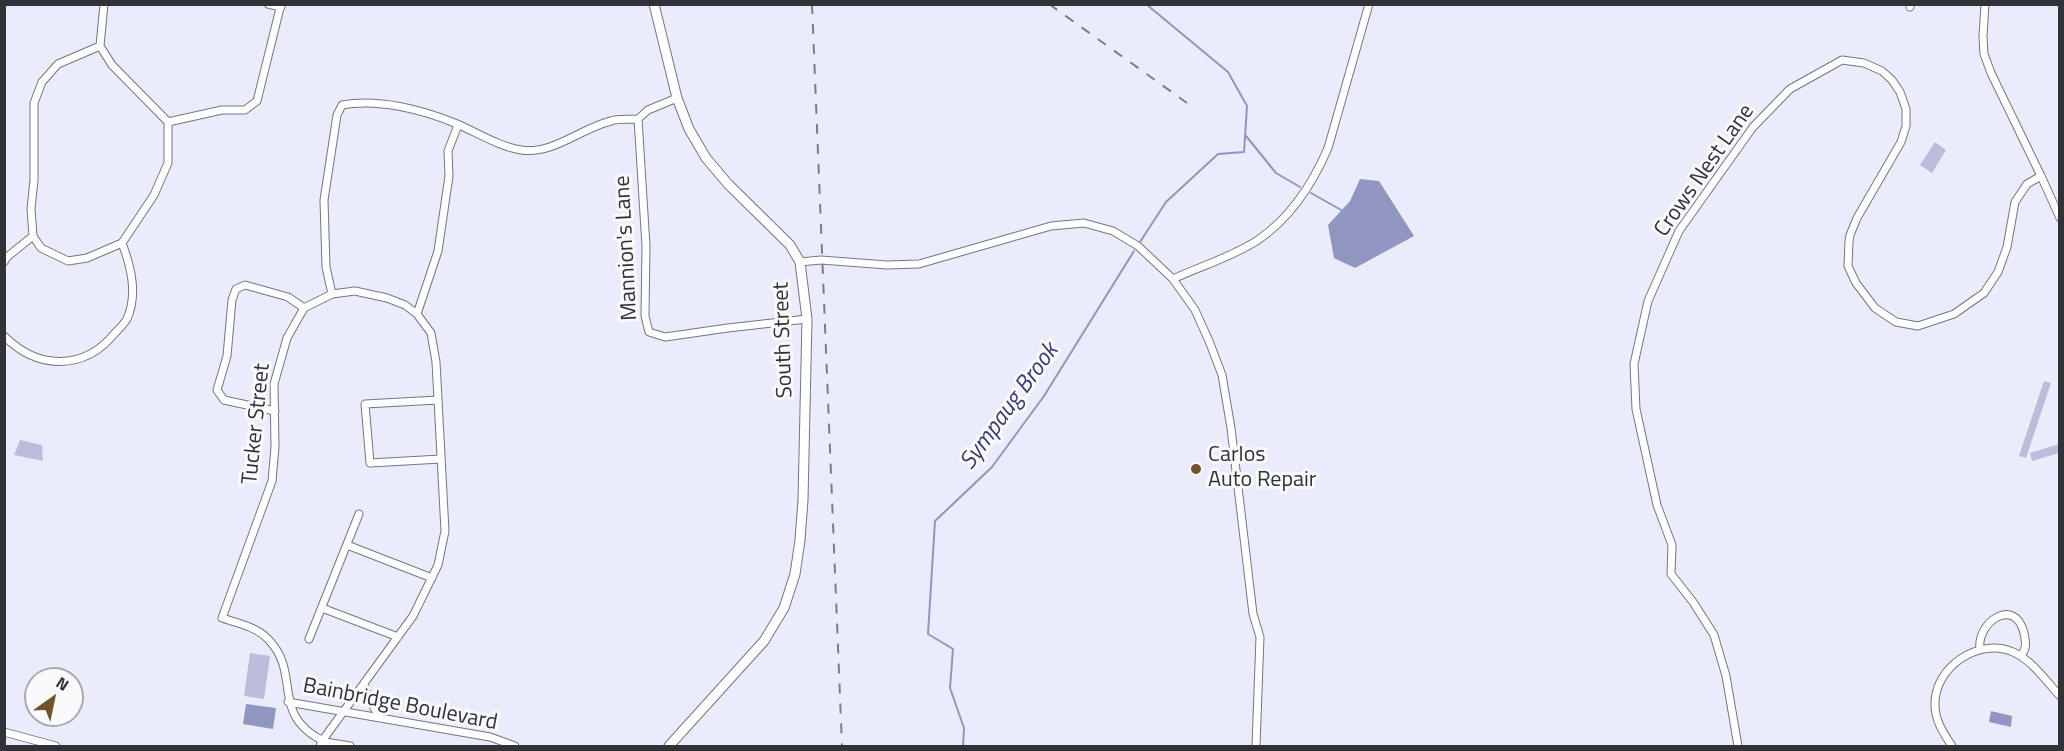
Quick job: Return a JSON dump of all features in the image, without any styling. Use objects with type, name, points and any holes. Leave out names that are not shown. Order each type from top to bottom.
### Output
[{"type":"main road","name":"South Street","points":[[654,4],[677,98],[689,129],[706,158],[728,184],[790,246],[800,262],[807,319],[800,540],[795,574],[784,608],[764,641],[669,747]]},
{"type":"street","points":[[100,46],[58,64],[42,82],[34,104],[34,180],[31,209],[33,236],[41,248],[68,261],[87,258],[122,243],[154,195],[168,164],[168,122],[112,65],[100,46],[104,4]]},
{"type":"street","points":[[168,122],[222,110],[245,110],[257,101],[280,6],[268,4]]},
{"type":"street","points":[[1173,279],[1257,240],[1278,224],[1301,197],[1318,170],[1328,148],[1369,4]]},
{"type":"street","points":[[1985,4],[1984,54],[1991,74],[2060,218]]},
{"type":"street","name":"Crows Nest Lane","points":[[1738,747],[1726,676],[1714,635],[1693,602],[1671,574],[1672,545],[1657,506],[1636,409],[1634,364],[1648,301],[1679,231],[1753,127],[1790,89],[1842,60],[1864,63],[1882,71],[1900,92],[1906,109],[1906,126],[1901,142],[1857,218],[1850,235],[1848,266],[1856,283],[1875,308],[1896,322],[1918,326],[1957,313],[1984,293],[1998,273],[2007,247],[2015,202],[2026,184],[2041,176]]},
{"type":"street","points":[[332,294],[326,267],[324,200],[337,115],[342,105],[359,102],[423,111],[458,124],[501,145],[522,150],[544,149],[611,120],[638,119],[648,110],[677,98]]},
{"type":"street","name":"Mannion's Lane","points":[[638,119],[646,246],[645,316],[649,332],[665,337],[807,319]]},
{"type":"street","points":[[417,314],[438,251],[449,176],[448,151],[458,124]]},
{"type":"street","points":[[800,262],[821,260],[887,265],[919,264],[1051,225],[1084,224],[1113,231],[1138,246],[1173,279],[1195,310],[1222,375],[1231,428],[1253,614],[1260,637],[1256,747]]},
{"type":"street","points":[[4,262],[33,236]]},
{"type":"street","points":[[4,336],[28,355],[57,362],[83,359],[106,344],[126,319],[132,295],[132,271],[122,243]]},
{"type":"street","points":[[275,411],[224,400],[217,390],[227,356],[232,300],[236,289],[245,285],[288,297],[304,308],[332,294],[354,291],[387,298],[405,305],[417,314],[431,333],[436,362],[445,531],[438,565],[413,616],[321,744]]},
{"type":"street","name":"Tucker Street","points":[[288,702],[286,671],[273,645],[267,638],[247,625],[222,618],[272,481],[275,447],[274,384],[287,338],[304,308]]},
{"type":"street","points":[[438,400],[365,404],[370,463],[441,459]]},
{"type":"street","points":[[309,639],[359,514]]},
{"type":"street","points":[[347,545],[432,578]]},
{"type":"street","points":[[322,608],[398,637]]},
{"type":"street","points":[[1980,650],[1981,635],[1989,624],[2000,615],[2007,615],[2013,617],[2022,626],[2026,644],[2021,656]]},
{"type":"street","points":[[1952,747],[1936,716],[1936,692],[1942,676],[1965,657],[1980,650],[2001,649],[2021,656],[2060,696]]},
{"type":"street","points":[[364,684],[370,701],[380,718]]},
{"type":"street","name":"Bainbridge Boulevard","points":[[288,702],[490,737],[499,744],[515,747]]},
{"type":"street","name":"Bainbridge Boulevard","points":[[288,702],[299,725],[321,744],[350,747]]},
{"type":"street","points":[[4,732],[56,747]]},
{"type":"shaded area","points":[[1935,142],[1946,150],[1932,173],[1920,165]]},
{"type":"shaded area","points":[[1360,179],[1379,181],[1414,236],[1355,268],[1334,258],[1328,225],[1350,201]]},
{"type":"shaded area","points":[[2044,381],[2051,383],[2026,458],[2019,456]]},
{"type":"shaded area","points":[[20,440],[42,445],[43,461],[14,455]]},
{"type":"shaded area","points":[[2059,444],[2059,453],[2032,461],[2030,453]]},
{"type":"shaded area","points":[[250,653],[270,656],[264,699],[244,696]]},
{"type":"shaded area","points":[[246,704],[276,708],[273,729],[243,724]]},
{"type":"shaded area","points":[[1991,711],[2012,716],[2011,727],[1989,722]]},
{"type":"waterway","name":"Sympaug Brook","points":[[1140,242],[1166,202],[1218,154],[1244,152],[1247,106],[1228,72],[1146,4]]},
{"type":"waterway","points":[[1246,136],[1276,173],[1300,187]]},
{"type":"waterway","points":[[1311,193],[1343,211]]},
{"type":"waterway","name":"Sympaug Brook","points":[[963,746],[964,728],[950,688],[953,649],[928,634],[935,521],[992,467],[1044,396],[1134,251]]},
{"type":"railway","points":[[812,4],[842,746]]},
{"type":"railway","points":[[1049,4],[1187,103]]},
{"type":"place","name":"Carlos Auto Repair","points":[[1196,469]]}]
